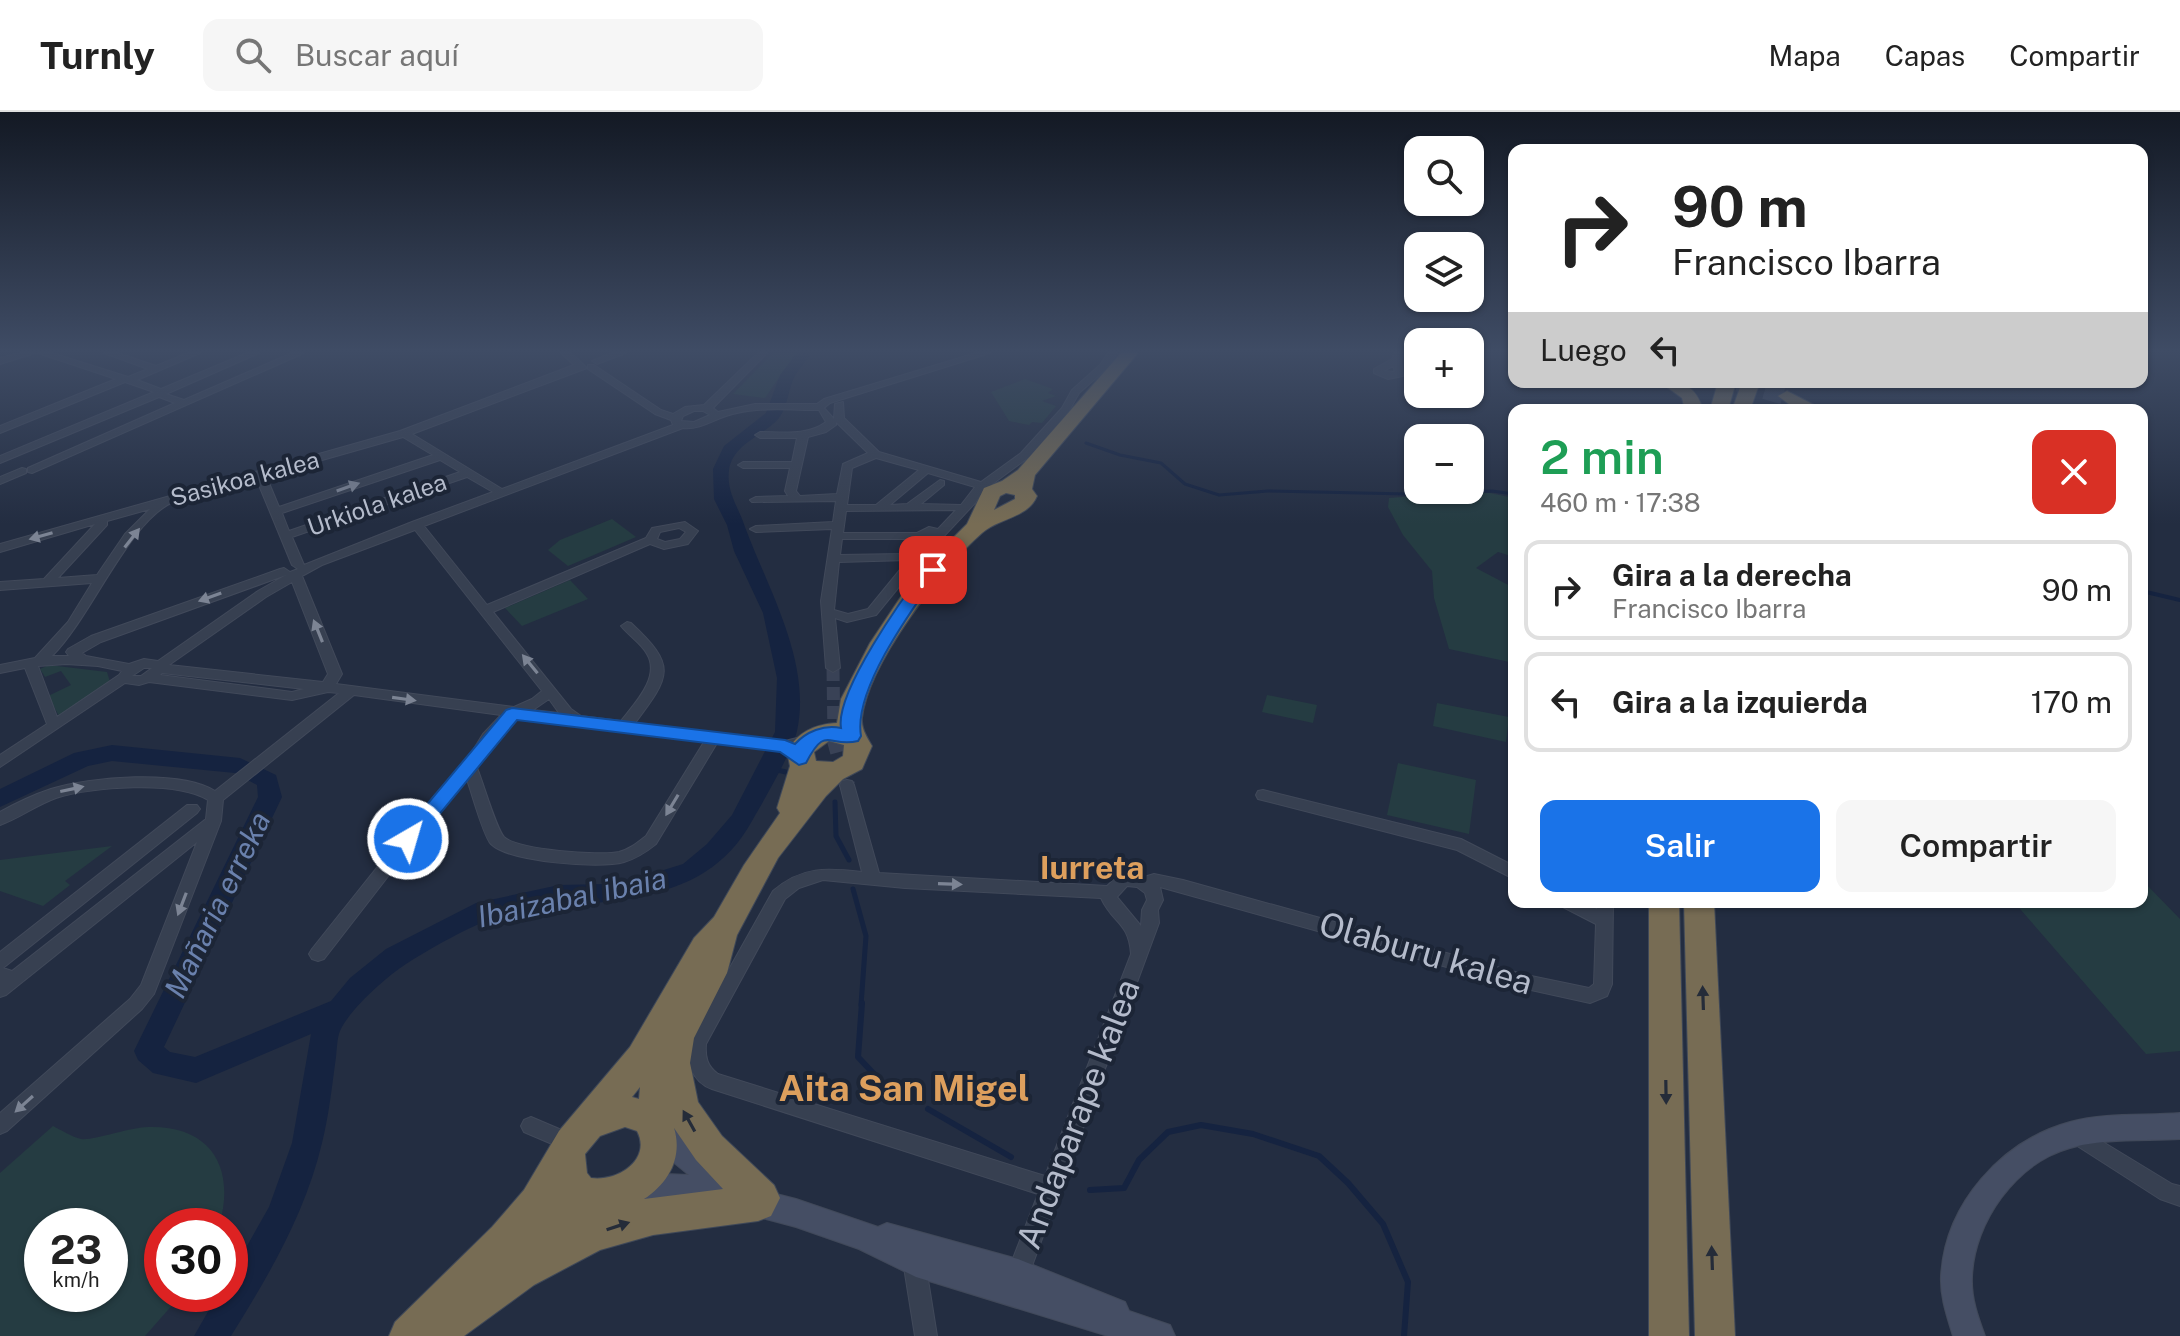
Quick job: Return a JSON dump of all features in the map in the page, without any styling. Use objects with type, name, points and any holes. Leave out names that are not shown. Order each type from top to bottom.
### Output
[{"type":"highway","points":[[412,1336],[516,1251],[609,1197],[631,1189],[656,1163],[661,1148],[658,1130],[659,1056],[725,926],[784,826],[815,789],[841,778],[856,759],[859,746],[852,736],[849,720],[854,699],[901,611],[943,557],[977,526],[996,492],[1070,410]]},
{"type":"highway","points":[[784,826],[804,749],[854,699]]},
{"type":"highway","points":[[804,749],[852,736]]},
{"type":"highway","points":[[804,749],[817,773],[841,778]]},
{"type":"highway","points":[[1664,908],[1669,1336]]},
{"type":"highway","points":[[1699,908],[1715,1336]]},
{"type":"highway","points":[[412,1336],[506,1241],[537,1203],[574,1142],[642,1058],[705,947],[725,926]]},
{"type":"highway","points":[[725,926],[711,974],[676,1040],[672,1062],[674,1084],[682,1108],[698,1137],[760,1201]]},
{"type":"highway","points":[[609,1197],[588,1197],[576,1191],[567,1181],[565,1168],[574,1142],[597,1119],[625,1111],[638,1112],[658,1130]]},
{"type":"highway","points":[[431,1336],[481,1296],[530,1265],[583,1238],[620,1224],[672,1212],[760,1201]]},
{"type":"street","points":[[0,430],[50,410]]},
{"type":"street","points":[[0,454],[111,410]]},
{"type":"street","points":[[0,460],[116,410]]},
{"type":"street","points":[[0,481],[168,410]]},
{"type":"street","name":"Sasikoa kalea","points":[[0,548],[404,433],[462,410]]},
{"type":"street","points":[[655,410],[678,421],[699,425],[710,412]]},
{"type":"street","points":[[55,647],[96,639],[501,493],[678,421],[689,410]]},
{"type":"street","points":[[697,410],[737,410]]},
{"type":"street","points":[[760,435],[803,435],[822,430],[832,423],[825,410]]},
{"type":"street","points":[[841,410],[839,419],[871,457],[996,492]]},
{"type":"street","points":[[828,607],[847,618],[872,612],[912,563],[972,500],[996,492],[1065,410]]},
{"type":"street","points":[[72,430],[100,440]]},
{"type":"street","points":[[404,433],[501,493]]},
{"type":"street","points":[[797,499],[791,496],[790,491],[803,435]]},
{"type":"street","points":[[274,512],[441,456]]},
{"type":"street","points":[[833,668],[828,607],[832,559],[847,466],[871,457]]},
{"type":"street","points":[[743,465],[796,465]]},
{"type":"street","name":"Urkiola kalea","points":[[285,536],[468,473]]},
{"type":"street","points":[[922,473],[940,483],[996,492]]},
{"type":"street","points":[[879,508],[922,473]]},
{"type":"street","points":[[260,475],[285,536],[292,570],[335,674],[327,687]]},
{"type":"street","points":[[908,509],[940,483]]},
{"type":"street","points":[[36,662],[55,647],[99,579],[152,511],[171,499]]},
{"type":"street","points":[[756,500],[797,499],[879,508],[958,507]]},
{"type":"street","points":[[136,509],[152,511]]},
{"type":"street","points":[[50,580],[103,523]]},
{"type":"street","points":[[416,524],[566,712],[580,723]]},
{"type":"street","points":[[756,529],[837,530],[919,536],[920,533],[933,531],[907,557],[832,559]]},
{"type":"street","points":[[486,610],[650,540]]},
{"type":"street","points":[[0,773],[292,570]]},
{"type":"street","points":[[0,586],[99,579]]},
{"type":"street","points":[[624,727],[648,694],[658,664],[655,655],[627,626]]},
{"type":"street","points":[[81,659],[73,652],[96,639]]},
{"type":"street","points":[[0,669],[36,662],[81,659],[292,696],[327,687],[580,723],[804,749]]},
{"type":"street","points":[[36,662],[52,721]]},
{"type":"street","points":[[0,762],[143,672]]},
{"type":"street","points":[[318,954],[439,800],[470,768],[481,749],[512,714],[537,705],[550,690]]},
{"type":"street","points":[[0,1125],[136,1004],[148,989],[222,795],[349,692]]},
{"type":"street","points":[[470,768],[496,839],[502,845],[611,861],[640,852],[651,840],[713,738]]},
{"type":"street","points":[[841,778],[872,878]]},
{"type":"street","points":[[0,819],[62,791],[87,786],[194,787],[222,795]]},
{"type":"street","points":[[1263,795],[1461,845],[1508,870]]},
{"type":"street","points":[[0,962],[192,809]]},
{"type":"street","points":[[5,981],[213,821]]},
{"type":"street","points":[[1051,1188],[712,1081],[702,1073],[695,1057],[697,1043],[779,895],[808,876],[823,874],[1111,892],[1124,881],[1144,883],[1154,880],[1183,886]]},
{"type":"street","points":[[1144,883],[1153,890],[1152,905]]},
{"type":"street","points":[[1124,914],[1139,915],[1183,886]]},
{"type":"street","name":"Olaburu kalea","points":[[1183,886],[1522,981],[1590,996],[1601,991],[1603,984],[1604,908]]},
{"type":"street","points":[[1111,892],[1113,907],[1124,914],[1140,941],[1139,953]]},
{"type":"street","name":"Andaparape kalea","points":[[1018,1274],[1151,923],[1152,905]]},
{"type":"street","points":[[1580,908],[1603,920]]},
{"type":"street","points":[[531,1126],[574,1142]]},
{"type":"street","points":[[1969,1336],[1955,1291],[1956,1257],[1969,1222],[1986,1195],[2007,1173],[2034,1151],[2075,1134],[2180,1126]]},
{"type":"street","points":[[658,1130],[712,1176],[760,1201]]},
{"type":"street","points":[[2075,1134],[2167,1192],[2180,1196]]},
{"type":"street","points":[[609,1197],[666,1188],[709,1190],[760,1201],[878,1238],[1018,1274],[1089,1301],[1160,1336]]},
{"type":"street","points":[[878,1238],[929,1266],[1160,1336]]},
{"type":"street","points":[[929,1266],[962,1268],[1002,1278],[1018,1274]]},
{"type":"street","points":[[926,1336],[929,1266]]},
{"type":"street","points":[[1018,1274],[1033,1289],[1084,1307],[1104,1321]]},
{"type":"green space","points":[[1002,410],[1053,410],[1042,423],[1032,422],[1029,425],[1009,421]]},
{"type":"green space","points":[[1484,493],[1508,497],[1508,555],[1498,552],[1476,568],[1508,585],[1508,662],[1449,649],[1434,598],[1432,571],[1403,535],[1388,507],[1389,498],[1404,497],[1404,504],[1484,504]]},
{"type":"green space","points":[[612,519],[636,537],[568,566],[548,550],[560,540]]},
{"type":"green space","points":[[570,580],[588,599],[522,626],[505,608]]},
{"type":"green space","points":[[49,665],[107,672],[110,682],[59,716],[48,696],[71,685],[61,671],[45,677],[40,669]]},
{"type":"green space","points":[[1267,695],[1317,705],[1313,723],[1262,712]]},
{"type":"green space","points":[[1437,703],[1508,717],[1506,742],[1433,726]]},
{"type":"green space","points":[[1398,763],[1476,780],[1469,834],[1387,815]]},
{"type":"green space","points":[[112,846],[65,881],[70,885],[43,906],[0,891],[0,860]]},
{"type":"green space","points":[[2148,886],[2180,919],[2180,1051],[2146,1054],[2019,908],[2148,908]]},
{"type":"green space","points":[[53,1126],[81,1139],[148,1127],[170,1128],[203,1142],[214,1154],[224,1186],[222,1208],[144,1208],[144,1312],[166,1312],[145,1336],[0,1336],[0,1173]]},
{"type":"waterway","name":"Ibaizabal ibaia","points":[[211,1336],[257,1264],[283,1213],[307,1143],[327,1026],[360,986],[395,957],[485,910],[559,895],[607,894],[692,871],[716,851],[741,820],[786,732],[788,678],[773,613],[743,551],[736,525],[723,499],[721,469],[730,449],[773,415],[775,410]]},
{"type":"waterway","points":[[1086,443],[1120,455],[1161,463],[1185,484],[1219,495],[1268,491],[1508,493]]},
{"type":"waterway","points":[[2148,592],[2180,600]]},
{"type":"waterway","name":"Mañaria erreka","points":[[0,799],[82,759],[112,753],[240,766],[268,781],[270,797],[148,1051],[163,1064],[196,1070],[339,1010]]},
{"type":"waterway","points":[[768,768],[786,772]]},
{"type":"waterway","points":[[835,802],[836,836],[849,860]]},
{"type":"waterway","points":[[853,889],[866,936],[861,1005]]},
{"type":"waterway","points":[[862,1003],[858,1057],[874,1074]]},
{"type":"waterway","points":[[928,1109],[1011,1157]]},
{"type":"waterway","points":[[1090,1190],[1124,1188],[1139,1160],[1168,1132],[1201,1125],[1253,1134],[1319,1156],[1348,1183],[1383,1224],[1408,1282],[1404,1336]]},
{"type":"tunnel","points":[[833,668],[834,739]]},
{"type":"tunnel","points":[[834,737],[847,785]]},
{"type":"district","name":"Iurreta","points":[[1092,868]]},
{"type":"district","name":"Aita San Migel","points":[[904,1088]]},
{"type":"route","points":[[408,839],[512,714],[785,746],[799,758],[803,745],[816,736],[834,732],[852,736],[849,720],[854,699],[901,611],[933,570]]}]
